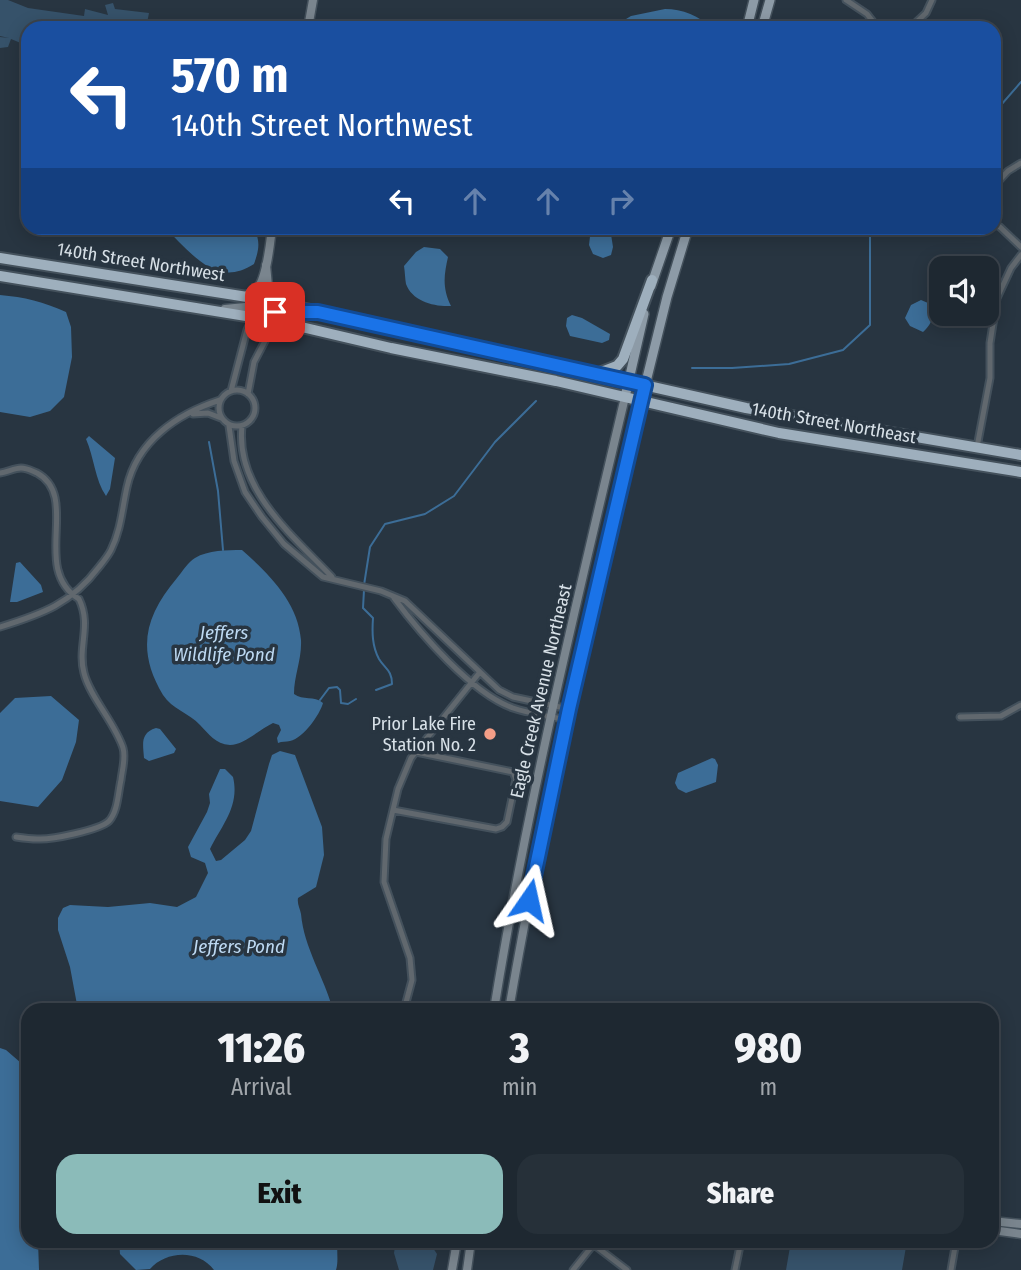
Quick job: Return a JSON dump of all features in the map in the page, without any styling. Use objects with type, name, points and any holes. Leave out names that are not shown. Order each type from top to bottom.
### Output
[{"type":"highway","name":"140th Street Northwest","points":[[0,258],[246,296],[645,385]]},
{"type":"highway","name":"140th Street Northwest","points":[[0,276],[276,321],[641,402]]},
{"type":"highway","points":[[597,373],[617,366],[623,359],[652,280]]},
{"type":"highway","name":"140th Street Northeast","points":[[645,385],[746,408],[1021,455]]},
{"type":"highway","name":"140th Street Northeast","points":[[641,402],[779,433],[1021,472]]},
{"type":"main road","points":[[309,21],[313,0]]},
{"type":"main road","points":[[749,21],[754,0]]},
{"type":"main road","points":[[764,21],[771,0]]},
{"type":"main road","points":[[246,296],[256,290],[266,265],[271,235]]},
{"type":"main road","name":"Eagle Creek Avenue Northeast","points":[[495,1003],[521,856],[553,706],[652,280],[668,235]]},
{"type":"main road","name":"Eagle Creek Avenue Northeast","points":[[510,1003],[569,709],[645,385],[686,235]]},
{"type":"main road","points":[[213,310],[254,306],[266,300],[266,265]]},
{"type":"main road","points":[[999,1222],[1021,1224]]},
{"type":"main road","points":[[999,1231],[1021,1234]]},
{"type":"main road","points":[[452,1270],[456,1248]]},
{"type":"main road","points":[[467,1270],[470,1248]]},
{"type":"street","points":[[846,0],[857,3],[872,21]]},
{"type":"street","points":[[917,21],[926,13],[932,0]]},
{"type":"street","points":[[1001,178],[1008,170],[1021,163]]},
{"type":"street","points":[[1001,228],[1021,247]]},
{"type":"street","points":[[976,447],[990,378],[989,343],[997,298],[1011,268],[1021,255]]},
{"type":"street","points":[[231,391],[253,317],[264,312],[318,312]]},
{"type":"street","points":[[248,394],[254,362],[276,321]]},
{"type":"street","points":[[0,627],[59,605],[82,589],[111,551],[123,515],[132,469],[146,445],[169,424],[220,400],[231,391],[248,394],[255,403],[254,414],[248,424],[229,426]]},
{"type":"street","points":[[220,400],[221,418]]},
{"type":"street","points":[[190,414],[208,413],[221,418],[229,426],[234,461],[245,492],[284,544],[309,567],[323,577],[381,591],[405,601],[499,690],[513,697],[569,709]]},
{"type":"street","points":[[242,426],[243,456],[255,487],[269,509],[334,579]]},
{"type":"street","points":[[0,473],[22,468],[31,470],[52,486],[57,502],[56,563],[61,578],[79,599],[85,618],[82,661],[84,674],[125,754],[118,797],[108,821],[99,827],[39,840],[16,837]]},
{"type":"street","points":[[394,598],[418,629],[473,681],[499,701],[513,708],[567,720]]},
{"type":"street","points":[[406,1003],[412,979],[410,958],[384,882],[386,839],[398,789],[416,752],[480,672]]},
{"type":"street","points":[[960,717],[1001,716],[1021,705]]},
{"type":"street","points":[[393,810],[496,829],[507,822],[516,779],[513,772],[416,752]]},
{"type":"street","points":[[573,1270],[588,1248]]},
{"type":"street","points":[[598,1248],[627,1270]]},
{"type":"street","points":[[735,1270],[740,1248]]},
{"type":"street","points":[[951,1270],[955,1248]]},
{"type":"shaded area","points":[[0,0],[8,0],[28,8],[84,16],[85,9],[108,15],[105,5],[113,3],[115,9],[149,13],[147,21],[21,21],[21,43],[11,39],[8,47],[0,48],[0,37],[9,38],[0,36]]},
{"type":"shaded area","points":[[395,1248],[433,1248],[437,1254],[433,1270],[399,1270]]},
{"type":"shaded area","points":[[790,1248],[906,1248],[902,1270],[786,1270]]},
{"type":"water","points":[[665,9],[678,10],[703,21],[623,21],[631,16]]},
{"type":"water","points":[[100,235],[129,235],[124,236]]},
{"type":"water","points":[[172,235],[256,235],[258,241],[254,264],[232,272],[214,269]]},
{"type":"water","points":[[590,235],[611,235],[611,255],[603,258],[593,254],[589,245]]},
{"type":"water","points":[[424,247],[440,249],[448,257],[445,282],[451,306],[424,302],[413,295],[406,284],[404,266]]},
{"type":"water","points":[[0,295],[34,300],[66,312],[71,327],[72,357],[64,397],[50,411],[30,417],[0,412]]},
{"type":"water","points":[[921,300],[928,303],[929,325],[923,332],[910,326],[905,318],[911,305]]},
{"type":"water","points":[[572,315],[610,334],[609,340],[602,343],[570,336],[566,326],[567,318]]},
{"type":"water","points":[[89,436],[115,458],[110,489],[106,496],[99,483],[86,439]]},
{"type":"water","name":"Jeffers Wildlife Pond","points":[[242,550],[272,579],[288,601],[299,626],[301,647],[294,694],[323,703],[306,731],[290,741],[278,743],[281,730],[279,725],[273,723],[235,744],[216,741],[196,721],[167,700],[149,663],[147,648],[151,620],[166,592],[185,567],[206,553]]},
{"type":"water","points":[[20,562],[41,585],[43,592],[10,602],[16,563]]},
{"type":"water","points":[[51,696],[79,720],[76,742],[62,780],[38,807],[0,801],[0,713],[15,698]]},
{"type":"water","points":[[156,728],[160,729],[176,749],[174,753],[149,761],[144,758],[144,740],[147,733]]},
{"type":"water","name":"Jeffers Pond","points":[[280,751],[295,755],[322,827],[324,855],[316,887],[298,898],[298,902],[306,939],[331,1003],[77,1003],[70,967],[58,930],[58,918],[63,908],[70,905],[108,907],[150,903],[177,907],[196,897],[208,873],[205,863],[191,857],[188,847],[207,812],[209,794],[220,769],[225,769],[233,777],[235,787],[229,815],[210,849],[216,861],[221,860],[245,840],[251,831],[272,755]]},
{"type":"water","points":[[712,758],[718,765],[716,782],[686,793],[678,789],[675,783],[678,773]]},
{"type":"water","points":[[0,1048],[21,1063],[21,1248],[38,1248],[39,1270],[0,1270]]},
{"type":"water","points":[[120,1248],[338,1248],[336,1270],[214,1270],[199,1258],[182,1255],[164,1259],[150,1269],[136,1270],[120,1254]]},
{"type":"waterway","points":[[1001,105],[1021,82]]},
{"type":"waterway","points":[[692,368],[789,364],[843,350],[870,325],[870,235]]},
{"type":"waterway","points":[[364,585],[370,547],[385,524],[425,514],[454,496],[495,442],[536,401]]},
{"type":"waterway","points":[[209,442],[218,491],[223,550]]},
{"type":"waterway","points":[[364,590],[363,608],[373,618],[375,649],[392,679],[392,684],[376,690]]},
{"type":"waterway","points":[[320,700],[329,688],[337,687],[340,690],[341,703],[348,704],[356,699]]},
{"type":"place","name":"Prior Lake Fire Station No. 2","points":[[490,734]]},
{"type":"route","points":[[275,312],[318,312],[645,385],[569,709],[529,900]]}]
